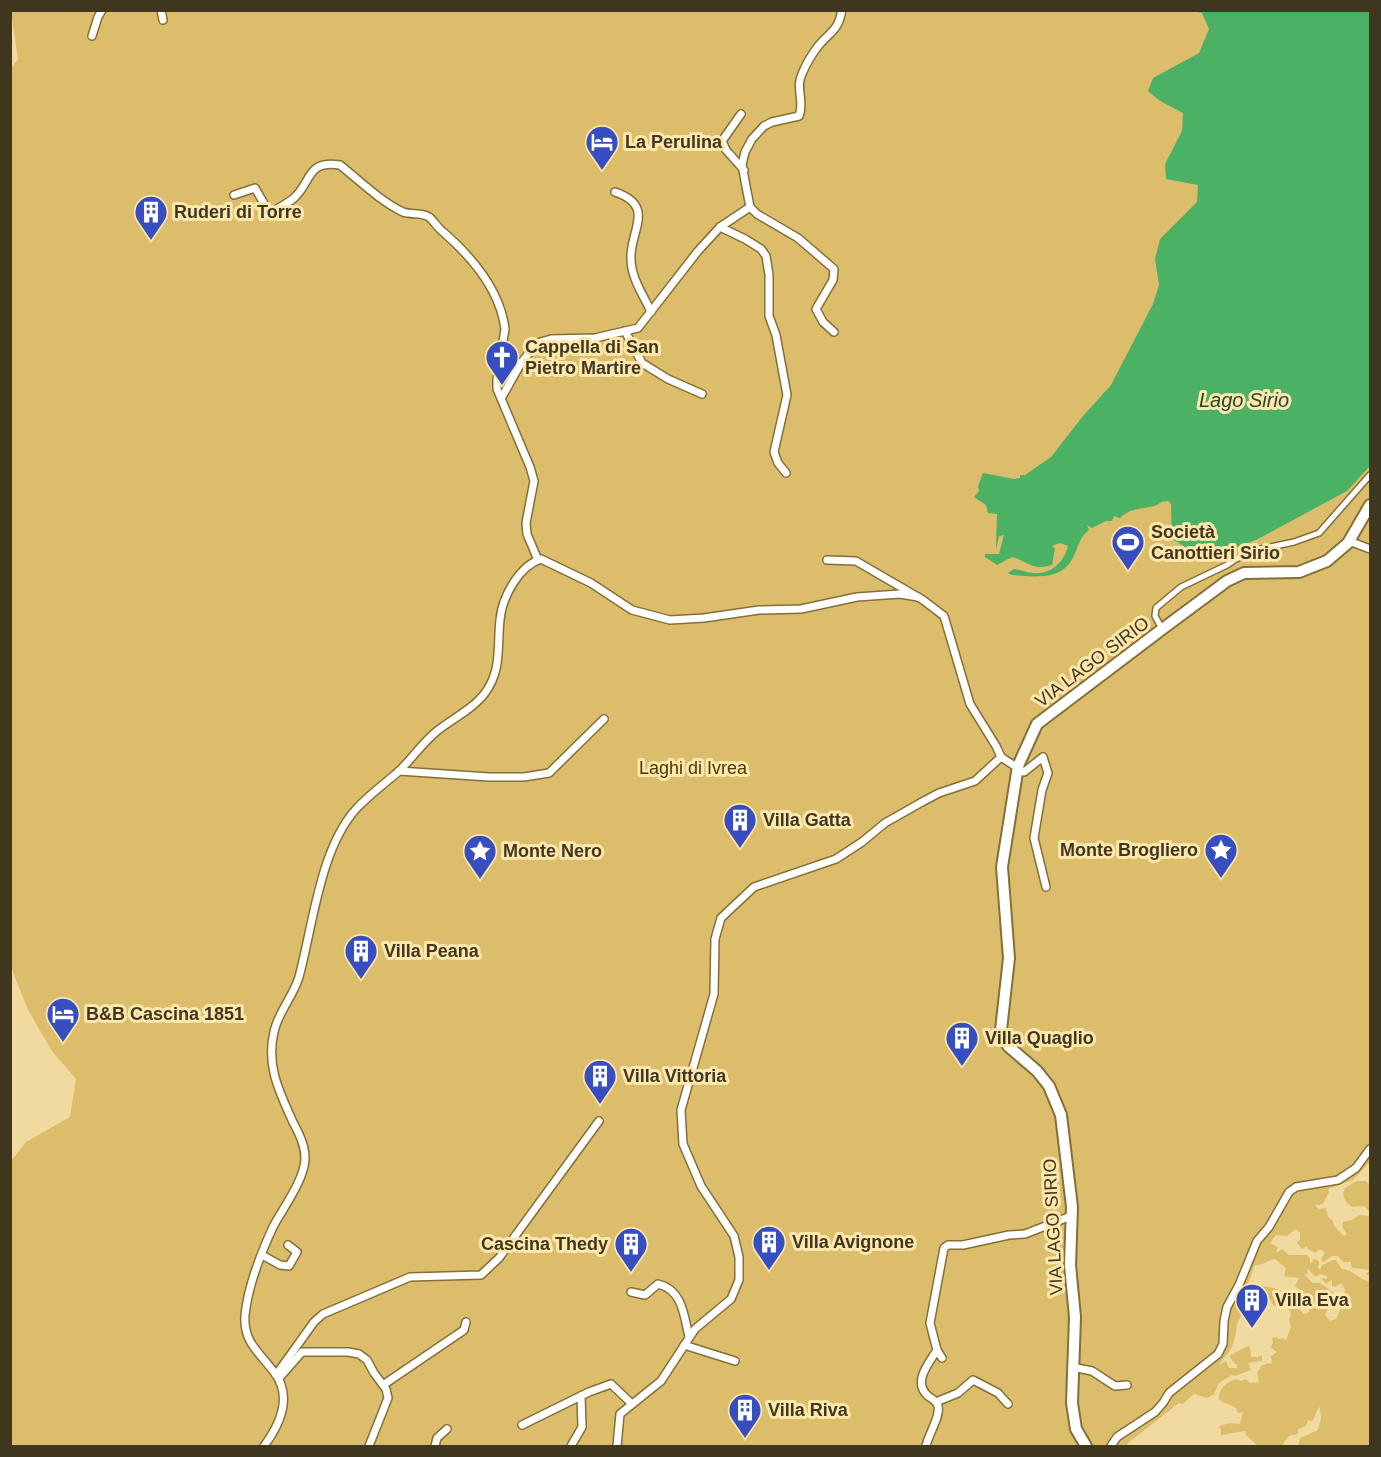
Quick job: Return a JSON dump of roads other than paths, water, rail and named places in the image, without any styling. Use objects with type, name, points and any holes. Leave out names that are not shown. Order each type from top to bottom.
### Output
[{"type":"main road","name":"VIA LAGO SIRIO","points":[[1086,1446],[1076,1430],[1074,1421],[1072,1367],[1075,1317],[1070,1265],[1072,1211],[1062,1125],[1054,1094],[1037,1071],[1008,1046],[1001,1030],[1009,958],[1002,867],[1018,766],[1037,724],[1227,581],[1244,573],[1299,572],[1327,561],[1349,541],[1371,505]]},
{"type":"street","points":[[92,36],[102,10]]},
{"type":"street","points":[[161,10],[163,21]]},
{"type":"street","points":[[834,332],[823,322],[816,309],[833,280],[834,269],[798,238],[757,214],[750,207],[742,165],[745,152],[752,139],[764,126],[799,116],[801,111],[800,76],[821,43],[837,27],[842,10]]},
{"type":"street","points":[[741,114],[722,141],[726,150],[744,170]]},
{"type":"street","points":[[234,195],[255,188],[270,214],[294,198],[310,173],[330,163],[340,165],[394,207],[405,213],[427,216],[464,251],[494,294],[504,329],[496,383],[534,481],[526,523],[527,534],[538,560]]},
{"type":"street","points":[[615,192],[628,197],[639,213],[638,230],[630,257],[632,272],[651,312]]},
{"type":"street","points":[[502,397],[521,363],[537,343],[551,339],[595,338],[638,328],[686,265],[720,227],[750,207]]},
{"type":"street","points":[[720,227],[761,249],[766,256],[769,275],[769,316],[776,335],[787,395],[774,452],[778,463],[786,473]]},
{"type":"street","points":[[625,331],[642,363],[668,380],[702,394]]},
{"type":"street","points":[[1160,626],[1155,616],[1156,608],[1181,587],[1244,555],[1319,533],[1371,475]]},
{"type":"street","points":[[1349,541],[1371,549]]},
{"type":"street","points":[[538,560],[554,564],[591,583],[632,610],[670,620],[704,618],[759,610],[801,609],[857,597],[900,594],[918,597]]},
{"type":"street","points":[[264,1446],[278,1425],[283,1396],[277,1377],[251,1345],[245,1325],[248,1301],[272,1230],[296,1186],[305,1161],[301,1138],[274,1080],[271,1061],[274,1031],[278,1018],[294,991],[299,976],[314,910],[340,830],[366,800],[399,771],[434,734],[484,694],[496,672],[500,658],[500,618],[507,597],[522,572],[538,560]]},
{"type":"street","points":[[827,560],[856,561],[918,597],[946,618],[970,704],[996,746],[1000,757],[1018,766],[1024,772],[1043,757],[1048,774],[1042,790],[1034,838],[1046,887]]},
{"type":"street","points":[[399,771],[489,777],[524,777],[549,773],[604,719]]},
{"type":"street","points":[[617,1446],[620,1414],[661,1380],[694,1329],[731,1299],[739,1280],[740,1270],[734,1236],[701,1186],[683,1144],[681,1110],[714,994],[715,939],[721,918],[754,887],[836,859],[885,823],[922,802],[939,793],[975,781],[1000,757]]},
{"type":"street","points":[[277,1377],[314,1322],[323,1314],[410,1277],[484,1274],[499,1258],[599,1121]]},
{"type":"street","points":[[1111,1446],[1117,1437],[1155,1412],[1169,1393],[1218,1354],[1223,1344],[1227,1307],[1239,1285],[1257,1241],[1269,1227],[1289,1192],[1296,1187],[1338,1180],[1356,1168],[1371,1149]]},
{"type":"street","points":[[942,1358],[937,1350],[930,1323],[940,1281],[944,1248],[1009,1234],[1025,1234],[1072,1211]]},
{"type":"street","points":[[262,1255],[279,1265],[289,1266],[297,1252],[288,1245]]},
{"type":"street","points":[[631,1292],[645,1295],[654,1285],[658,1284],[670,1290],[682,1305],[689,1337]]},
{"type":"street","points":[[383,1385],[464,1330],[465,1322]]},
{"type":"street","points":[[684,1345],[735,1361]]},
{"type":"street","points":[[937,1350],[924,1371],[922,1385],[928,1396],[940,1404]]},
{"type":"street","points":[[277,1377],[302,1352],[348,1352],[363,1356],[386,1389],[387,1402],[369,1446]]},
{"type":"street","points":[[1072,1367],[1092,1371],[1115,1386],[1126,1385]]},
{"type":"street","points":[[926,1446],[940,1404],[973,1380],[998,1393],[1008,1404]]},
{"type":"street","points":[[522,1425],[611,1384],[632,1404]]},
{"type":"street","points":[[571,1446],[582,1427],[581,1396]]},
{"type":"street","points":[[435,1446],[436,1438],[447,1429]]},
{"type":"water","name":"Lago Sirio","points":[[1193,11],[1370,11],[1370,466],[1347,491],[1256,540],[1205,559],[1172,539],[1171,504],[1166,501],[1132,511],[1120,518],[1114,516],[1112,521],[1106,521],[1092,528],[1087,525],[1089,530],[1081,538],[1070,562],[1057,573],[1040,576],[1012,575],[1008,573],[1014,569],[1028,573],[1051,570],[1060,562],[1068,546],[1060,543],[1054,545],[1052,565],[1045,567],[1035,566],[1012,557],[997,565],[985,557],[985,554],[999,554],[1004,535],[999,536],[996,550],[997,514],[988,513],[986,505],[974,497],[979,491],[978,486],[983,473],[1014,479],[1025,475],[1051,457],[1111,385],[1153,304],[1159,285],[1155,259],[1160,239],[1197,202],[1198,185],[1166,179],[1165,164],[1182,131],[1183,113],[1160,101],[1148,91],[1153,78],[1199,53],[1209,29],[1202,13]]},
{"type":"place","name":"La Perulina","points":[[602,171]]},
{"type":"place","name":"Ruderi di Torre","points":[[151,241]]},
{"type":"place","name":"Cappella di San Pietro Martire","points":[[502,386]]},
{"type":"place","name":"Società Canottieri Sirio","points":[[1128,571]]},
{"type":"place","name":"Villa Gatta","points":[[740,849]]},
{"type":"place","name":"Monte Brogliero","points":[[1221,879]]},
{"type":"place","name":"Monte Nero","points":[[480,880]]},
{"type":"place","name":"Villa Peana","points":[[361,980]]},
{"type":"place","name":"B&B Cascina 1851","points":[[63,1043]]},
{"type":"place","name":"Villa Quaglio","points":[[962,1067]]},
{"type":"place","name":"Villa Vittoria","points":[[600,1105]]},
{"type":"place","name":"Villa Avignone","points":[[769,1271]]},
{"type":"place","name":"Cascina Thedy","points":[[631,1273]]},
{"type":"place","name":"Villa Eva","points":[[1252,1329]]},
{"type":"place","name":"Villa Riva","points":[[745,1439]]},
{"type":"park label","name":"Laghi di Ivrea","points":[[693,768]]}]
